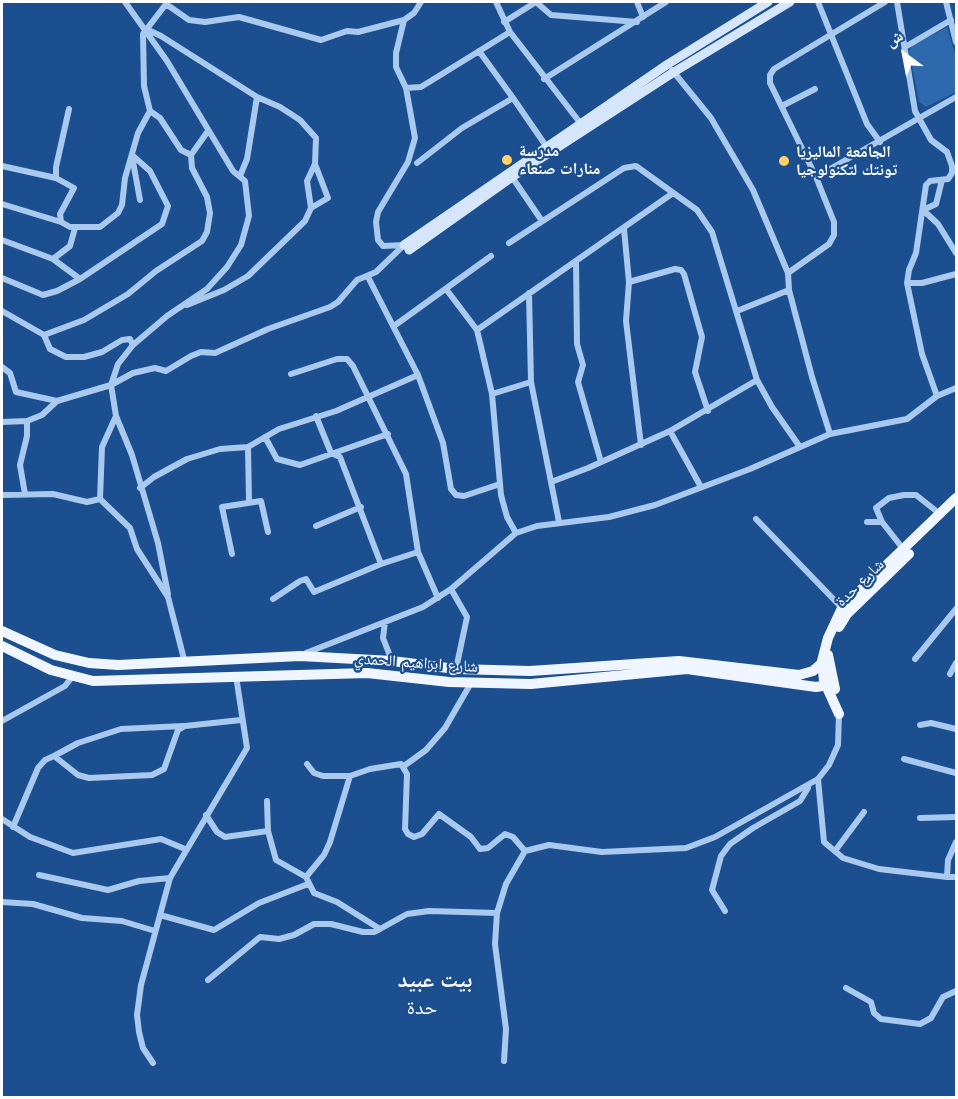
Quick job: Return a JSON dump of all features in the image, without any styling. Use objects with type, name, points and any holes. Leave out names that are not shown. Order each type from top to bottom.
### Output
[{"type":"main road","name":"شارع حدة","points":[[825,686],[828,652],[845,611],[943,516],[957,498]]},
{"type":"main road","name":"شارع حدة","points":[[839,714],[825,686],[822,663],[828,638],[845,611],[904,550],[943,516],[957,508]]},
{"type":"main road","name":"شارع ابراهيم الحمدي","points":[[2,631],[55,655],[89,663],[185,663],[300,656],[392,661],[456,669],[530,671],[663,667],[799,675],[813,670],[822,663]]},
{"type":"main road","name":"شارع ابراهيم الحمدي","points":[[2,646],[72,677],[118,682],[368,673],[471,683],[531,684],[663,667]]},
{"type":"main road","points":[[428,680],[430,665]]},
{"type":"main road","name":"شارع ابراهيم الحمدي","points":[[731,670],[825,686]]},
{"type":"main road","points":[[825,686],[839,714]]},
{"type":"street","points":[[125,2],[197,110],[233,171],[246,181],[249,216],[241,245],[227,267],[207,289],[167,316],[133,345],[118,364],[111,385],[116,416],[128,442],[158,543],[168,597],[185,663]]},
{"type":"street","points":[[191,154],[181,150],[160,118],[150,111],[142,66],[141,44],[145,29],[167,3],[189,20],[205,22],[239,16],[321,40],[347,31],[358,32],[404,20],[414,13],[421,2]]},
{"type":"street","points":[[496,2],[510,32],[581,124]]},
{"type":"street","points":[[504,22],[536,2],[551,15],[637,22]]},
{"type":"street","points":[[637,2],[643,17]]},
{"type":"street","points":[[544,79],[666,2]]},
{"type":"street","points":[[404,20],[396,53],[396,67],[406,88],[415,138],[408,162],[378,212],[376,222],[378,240],[383,246],[406,247],[671,68],[752,5],[768,2]]},
{"type":"street","points":[[2,422],[27,421],[42,415],[57,401],[111,385],[133,373],[155,368],[166,370],[174,368],[201,352],[215,354],[268,329],[300,320],[309,313],[330,307],[338,302],[357,280],[368,277],[389,259],[546,147],[671,68],[722,42],[790,2]]},
{"type":"street","points":[[818,2],[867,124],[880,142]]},
{"type":"street","points":[[788,273],[829,244],[834,235],[834,222],[816,177],[770,82],[770,75],[774,69],[885,2]]},
{"type":"street","points":[[897,2],[919,119],[931,140],[951,159],[952,173],[942,180],[930,181],[926,185],[916,253],[909,270],[907,283],[922,354],[937,396]]},
{"type":"street","points":[[946,2],[957,42]]},
{"type":"street","points":[[905,47],[951,20]]},
{"type":"street","points":[[145,29],[161,36],[257,97],[280,107],[312,131],[316,138],[315,164],[307,181],[311,208],[305,221],[294,235],[248,276],[214,294],[184,305]]},
{"type":"street","points":[[406,88],[422,87],[510,32]]},
{"type":"street","points":[[716,33],[722,42]]},
{"type":"street","points":[[479,51],[546,147]]},
{"type":"street","points":[[671,68],[711,118],[733,152],[753,190],[788,273],[789,290],[830,434]]},
{"type":"street","points":[[782,106],[815,89]]},
{"type":"street","points":[[240,176],[247,159],[257,97]]},
{"type":"street","points":[[816,177],[957,97]]},
{"type":"street","points":[[417,163],[462,128],[513,98]]},
{"type":"street","points":[[56,178],[56,167],[69,109]]},
{"type":"street","points":[[2,204],[75,228],[100,227],[118,213],[141,123],[150,111]]},
{"type":"street","points":[[44,335],[84,320],[128,294],[156,271],[202,241],[210,213],[207,197],[192,168],[191,154],[208,131]]},
{"type":"street","points":[[132,155],[140,200]]},
{"type":"street","points":[[2,278],[43,295],[80,279],[156,228],[166,215],[168,206],[150,171],[132,155]]},
{"type":"street","points":[[311,208],[328,198],[315,164]]},
{"type":"street","points":[[509,243],[631,165],[636,166],[698,210],[712,231],[757,380],[772,407],[800,447]]},
{"type":"street","points":[[2,166],[56,178],[74,188],[60,214],[61,222]]},
{"type":"street","points":[[512,177],[542,221]]},
{"type":"street","points":[[922,210],[936,204],[940,198],[942,180]]},
{"type":"street","points":[[477,330],[624,229],[672,193]]},
{"type":"street","points":[[922,210],[938,224],[957,253]]},
{"type":"street","points":[[53,259],[70,246],[75,228]]},
{"type":"street","points":[[624,229],[629,282],[626,321],[641,445]]},
{"type":"street","points":[[2,240],[53,259],[80,279]]},
{"type":"street","points":[[394,326],[491,256]]},
{"type":"street","points":[[576,261],[577,344],[583,365],[578,382],[602,462]]},
{"type":"street","points":[[629,282],[675,269],[681,270],[684,274],[702,337],[695,372],[708,411]]},
{"type":"street","points":[[907,283],[922,283],[957,274]]},
{"type":"street","points":[[368,277],[418,375],[443,443],[451,489],[456,495],[464,496],[500,484]]},
{"type":"street","points":[[446,289],[477,330],[492,394],[500,484],[507,517],[516,533]]},
{"type":"street","points":[[737,311],[789,290]]},
{"type":"street","points":[[529,293],[531,382],[559,522]]},
{"type":"street","points":[[2,311],[44,335],[50,349],[66,357],[84,357],[130,339],[133,345]]},
{"type":"street","points":[[291,374],[347,359],[354,366],[406,474],[418,552],[438,598]]},
{"type":"street","points":[[2,367],[10,373],[16,392],[57,401]]},
{"type":"street","points":[[140,488],[154,477],[187,459],[227,448],[248,447],[279,429],[336,411],[418,375]]},
{"type":"street","points":[[551,482],[670,431],[708,411],[757,380]]},
{"type":"street","points":[[492,394],[531,382]]},
{"type":"street","points":[[300,656],[438,598],[516,533],[559,522],[609,517],[654,505],[830,434],[907,419],[937,396],[957,388]]},
{"type":"street","points":[[116,416],[102,447],[100,499],[130,528],[137,549],[168,597]]},
{"type":"street","points":[[316,416],[331,453],[339,457],[361,507],[381,564]]},
{"type":"street","points":[[25,494],[20,465],[27,421]]},
{"type":"street","points":[[670,431],[701,487]]},
{"type":"street","points":[[265,437],[277,459],[285,463],[300,465],[387,434]]},
{"type":"street","points":[[248,447],[249,501]]},
{"type":"street","points":[[2,495],[71,496],[87,502],[100,499]]},
{"type":"street","points":[[904,550],[882,522],[876,508],[889,498],[916,495],[943,516]]},
{"type":"street","points":[[232,554],[222,507],[249,501],[261,501],[268,532]]},
{"type":"street","points":[[316,526],[361,507]]},
{"type":"street","points":[[756,519],[845,611]]},
{"type":"street","points":[[867,522],[882,522]]},
{"type":"street","points":[[273,599],[306,579],[314,592],[381,564],[418,552]]},
{"type":"street","points":[[451,589],[467,617],[456,669]]},
{"type":"street","points":[[915,659],[957,609]]},
{"type":"street","points":[[950,616],[957,623]]},
{"type":"street","points":[[385,622],[383,638],[392,661]]},
{"type":"street","points":[[950,674],[957,663]]},
{"type":"street","points":[[153,1063],[143,1048],[137,1016],[141,985],[170,878],[184,849],[247,748],[236,676]]},
{"type":"street","points":[[2,721],[65,686],[72,677]]},
{"type":"street","points":[[404,766],[426,750],[445,728],[471,683]]},
{"type":"street","points":[[504,1061],[506,1029],[495,944],[497,914],[506,884],[525,851],[549,844],[602,852],[686,848],[715,837],[809,786],[819,778],[829,765],[838,744],[839,714]]},
{"type":"street","points":[[13,827],[38,768],[45,760],[78,743],[121,729],[241,720]]},
{"type":"street","points":[[920,726],[931,723],[957,729]]},
{"type":"street","points":[[54,756],[78,775],[89,778],[152,775],[164,769],[174,736],[185,726]]},
{"type":"street","points":[[903,759],[957,773]]},
{"type":"street","points":[[307,764],[309,770],[319,776],[350,776],[398,764],[404,766]]},
{"type":"street","points":[[404,766],[407,774],[405,829],[408,834],[414,837],[422,834],[439,814],[471,837],[480,849],[488,848],[505,834],[513,837],[525,851]]},
{"type":"street","points":[[160,915],[214,930],[259,903],[307,880],[330,842],[350,776]]},
{"type":"street","points":[[819,778],[821,833],[824,842],[853,862],[879,868],[956,878]]},
{"type":"street","points":[[725,911],[712,890],[721,856],[730,844],[800,801],[809,786]]},
{"type":"street","points":[[267,801],[268,831],[276,860],[307,880],[314,893],[337,902],[380,929]]},
{"type":"street","points":[[835,850],[864,812]]},
{"type":"street","points":[[206,815],[217,832],[225,837],[268,831]]},
{"type":"street","points":[[920,818],[957,817]]},
{"type":"street","points":[[2,819],[13,827],[72,853],[161,839],[184,849]]},
{"type":"street","points":[[947,877],[948,860],[957,842]]},
{"type":"street","points":[[39,874],[108,890],[139,880],[170,878]]},
{"type":"street","points":[[2,902],[33,904],[82,918],[122,921],[155,931]]},
{"type":"street","points":[[208,980],[260,937],[279,939],[294,935],[314,924],[331,924],[363,932],[374,932],[406,914],[429,911],[497,914]]},
{"type":"street","points":[[846,988],[871,1002],[877,1017],[920,1024],[931,1018],[943,997],[957,992]]},
{"type":"shaded area","points":[[947,27],[956,57],[956,92],[926,107],[919,102],[909,51],[913,45]]},
{"type":"place","name":"مدرسة منارات صنعاء","points":[[507,160]]},
{"type":"place","name":"الجامعة الماليزيا تونتك لتكنولوجيا","points":[[784,161]]},
{"type":"district","name":"بيت عبيد","points":[[435,981]]},
{"type":"district","name":"حدة","points":[[422,1008]]}]
